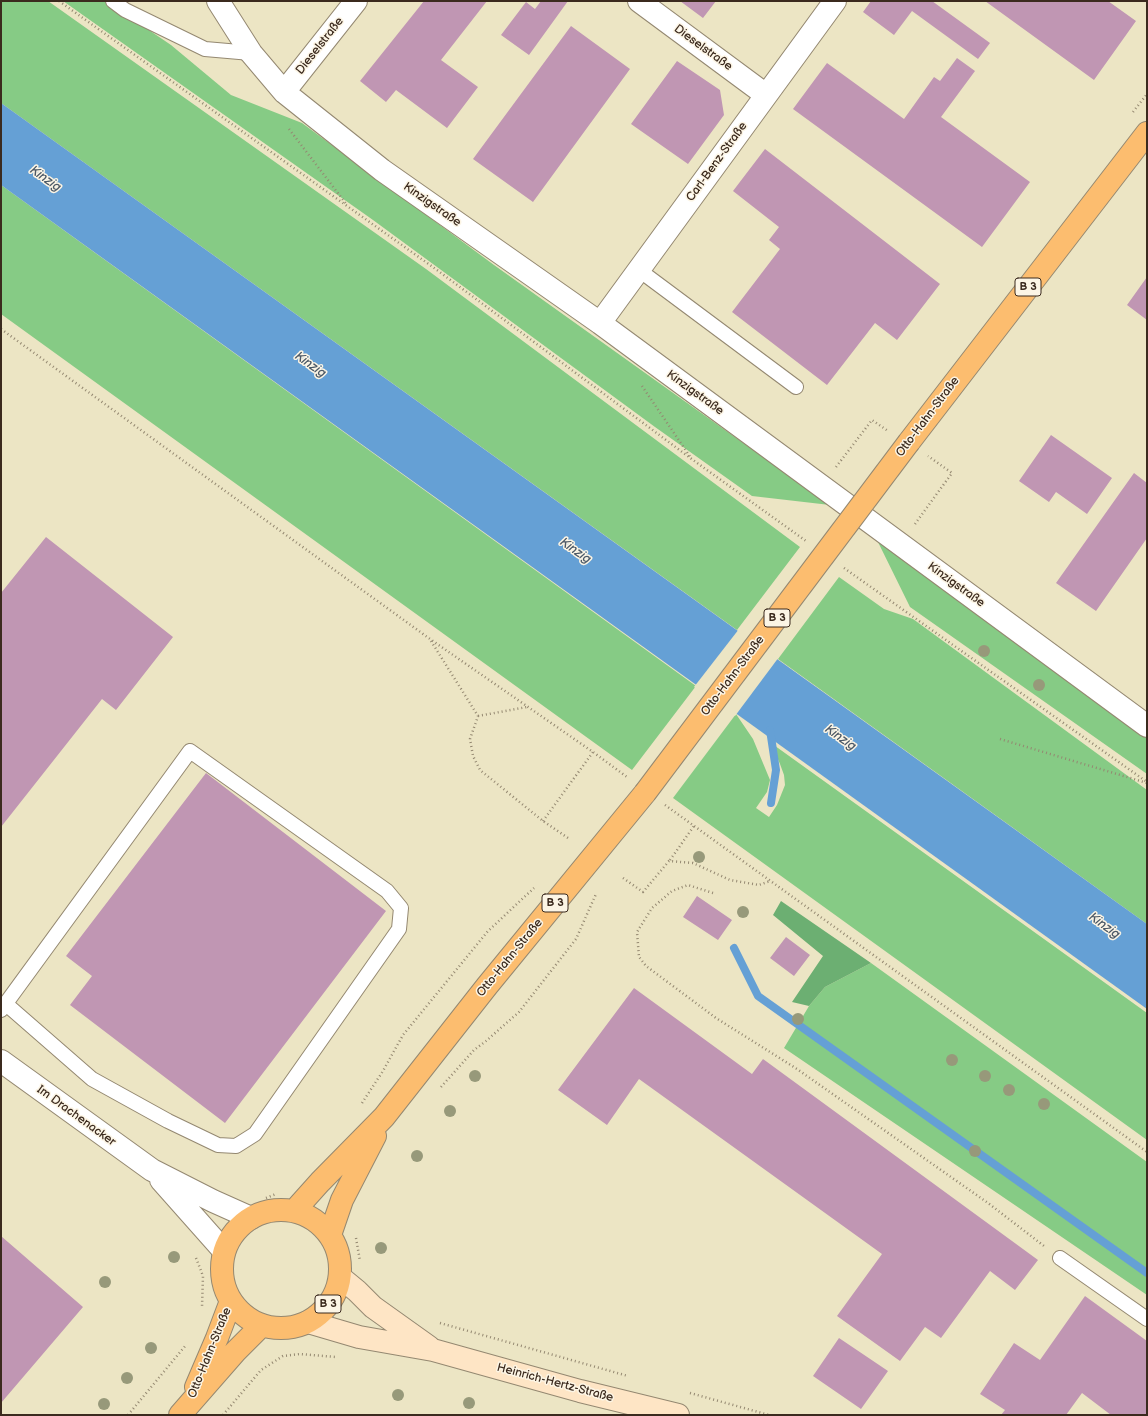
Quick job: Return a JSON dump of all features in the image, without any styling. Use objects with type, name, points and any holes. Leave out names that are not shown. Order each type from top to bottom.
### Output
[{"type":"main road","name":"Otto-Hahn-Straße","points":[[294,1211],[320,1182],[384,1117],[487,986],[646,792],[909,443],[1147,132]]},
{"type":"main road","name":"Otto-Hahn-Straße","points":[[330,1235],[342,1200],[384,1117]]},
{"type":"main road","name":"Otto-Hahn-Straße","points":[[280,1209],[294,1211],[308,1216],[320,1224],[330,1235],[339,1255],[340,1278],[334,1296],[327,1306],[323,1311],[308,1322],[293,1328],[277,1328],[262,1325],[244,1316],[231,1301],[224,1285],[221,1268],[224,1251],[231,1237],[240,1225],[251,1218],[266,1211],[280,1209]]},
{"type":"main road","name":"Otto-Hahn-Straße","points":[[184,1410],[217,1338],[231,1301]]},
{"type":"main road","name":"Otto-Hahn-Straße","points":[[184,1410],[235,1352],[262,1325]]},
{"type":"street","name":"Kinzigstraße","points":[[218,1],[251,53],[284,92],[382,170],[600,323],[1147,726]]},
{"type":"street","name":"Dieselstraße","points":[[284,92],[356,1]]},
{"type":"street","name":"Dieselstraße","points":[[639,1],[766,95]]},
{"type":"street","name":"Carl-Benz-Straße","points":[[600,323],[835,1]]},
{"type":"street","name":"Im Drachenacker","points":[[1,1061],[152,1170],[251,1218]]},
{"type":"street","name":"Im Drachenacker","points":[[152,1170],[224,1251]]},
{"type":"street","name":"Heinrich-Hertz-Straße","points":[[340,1278],[357,1291],[373,1307],[433,1350]]},
{"type":"street","name":"Heinrich-Hertz-Straße","points":[[308,1322],[360,1337],[433,1350],[678,1415]]},
{"type":"lane","points":[[113,1],[125,10],[205,49],[251,53]]},
{"type":"lane","points":[[639,270],[796,387]]},
{"type":"lane","points":[[190,751],[387,891],[401,908],[399,929],[255,1134],[236,1146],[218,1145],[168,1121],[92,1079],[4,1007],[190,751]]},
{"type":"lane","points":[[1060,1258],[1147,1319]]},
{"type":"path","points":[[59,1],[437,270],[693,460],[1147,783]]},
{"type":"path","points":[[284,92],[286,125],[350,208]]},
{"type":"path","points":[[1,329],[430,639],[593,752],[646,792],[1147,1152]]},
{"type":"path","points":[[640,382],[693,460]]},
{"type":"path","points":[[822,486],[872,420],[909,443],[952,473],[900,544]]},
{"type":"path","points":[[430,639],[478,716]]},
{"type":"path","points":[[478,716],[528,707]]},
{"type":"path","points":[[478,716],[470,739],[473,756],[480,770],[543,821],[568,838]]},
{"type":"path","points":[[1000,738],[1147,783]]},
{"type":"path","points":[[543,821],[593,752]]},
{"type":"path","points":[[623,878],[644,892],[694,826]]},
{"type":"path","points":[[669,860],[693,863],[730,880],[759,885],[771,881]]},
{"type":"path","points":[[358,1108],[383,1071],[403,1035],[488,931],[539,883]]},
{"type":"path","points":[[713,893],[688,885],[672,891],[652,908],[637,932],[639,957],[646,966],[716,1018],[797,1069],[988,1203],[1060,1258]]},
{"type":"path","points":[[438,1090],[474,1050],[519,1012],[576,939],[599,888]]},
{"type":"path","points":[[260,1198],[268,1198],[281,1192]]},
{"type":"path","points":[[355,1235],[360,1262]]},
{"type":"path","points":[[195,1255],[203,1276],[201,1313]]},
{"type":"path","points":[[434,1322],[631,1377]]},
{"type":"path","points":[[128,1415],[191,1339]]},
{"type":"path","points":[[223,1415],[261,1370],[283,1356],[300,1354],[341,1357]]},
{"type":"path","points":[[684,1392],[769,1415]]},
{"type":"green space","points":[[1,1],[48,1],[426,269],[800,547],[737,630],[1,103]]},
{"type":"green space","points":[[63,1],[106,1],[171,45],[231,95],[302,123],[494,265],[830,505],[752,496],[655,427],[373,220]]},
{"type":"green space","points":[[1,185],[696,686],[632,770],[1,314]]},
{"type":"green space","points":[[877,540],[1147,738],[1147,774],[910,607]]},
{"type":"green space","points":[[839,577],[884,609],[913,619],[1147,790],[1147,924],[778,659]]},
{"type":"green space","points":[[736,714],[753,739],[770,780],[767,792],[756,808],[769,817],[777,805],[785,785],[784,775],[771,743],[1147,1013],[1147,1140],[673,798]]},
{"type":"green space","points":[[781,901],[871,963],[825,987],[809,1006],[792,1002],[823,956],[773,915]]},
{"type":"green space","points":[[871,963],[1147,1162],[1147,1295],[784,1048],[809,1006],[825,987]]},
{"type":"water","name":"Kinzig","points":[[1,103],[1147,924],[1147,1009],[1,185]]},
{"type":"pier","points":[[739,629],[779,657],[735,716],[694,687]]},
{"type":"building","points":[[424,1],[487,1],[441,60],[478,87],[447,128],[396,90],[386,102],[360,81]]},
{"type":"building","points":[[541,1],[568,1],[529,55],[501,35],[526,2],[535,9]]},
{"type":"building","points":[[680,1],[716,1],[703,18]]},
{"type":"building","points":[[871,1],[932,1],[990,43],[978,59],[912,11],[894,35],[863,12]]},
{"type":"building","points":[[985,1],[1108,1],[1136,21],[1094,80]]},
{"type":"building","points":[[571,26],[630,69],[533,202],[473,159]]},
{"type":"building","points":[[957,58],[975,71],[941,117],[1030,182],[982,247],[793,109],[827,63],[904,119],[934,77],[940,81]]},
{"type":"building","points":[[677,61],[720,90],[724,115],[688,164],[631,124]]},
{"type":"building","points":[[765,149],[940,284],[897,340],[875,323],[827,385],[732,312],[780,249],[769,240],[779,227],[733,191]]},
{"type":"building","points":[[1147,277],[1147,320],[1127,305]]},
{"type":"building","points":[[1051,435],[1112,478],[1087,514],[1056,492],[1049,502],[1019,481]]},
{"type":"building","points":[[1134,473],[1147,483],[1147,538],[1096,611],[1056,583]]},
{"type":"building","points":[[46,537],[173,637],[116,710],[102,699],[1,827],[1,593]]},
{"type":"building","points":[[206,773],[386,911],[225,1123],[70,1005],[92,976],[66,956]]},
{"type":"building","points":[[697,896],[732,920],[718,940],[683,917]]},
{"type":"building","points":[[786,937],[810,955],[794,976],[770,958]]},
{"type":"building","points":[[634,988],[752,1074],[763,1059],[1038,1260],[1015,1290],[990,1271],[941,1338],[925,1327],[900,1361],[837,1316],[882,1254],[639,1079],[607,1125],[558,1090]]},
{"type":"building","points":[[1,1236],[83,1307],[1,1403]]},
{"type":"building","points":[[1085,1296],[1147,1341],[1147,1415],[1111,1415],[1082,1393],[1066,1415],[1001,1415],[1005,1410],[980,1394],[1014,1343],[1040,1360]]},
{"type":"building","points":[[839,1338],[888,1371],[861,1409],[813,1376]]},
{"type":"waterway","points":[[770,730],[776,770],[771,803]]},
{"type":"waterway","points":[[734,948],[758,996],[1147,1273]]}]
